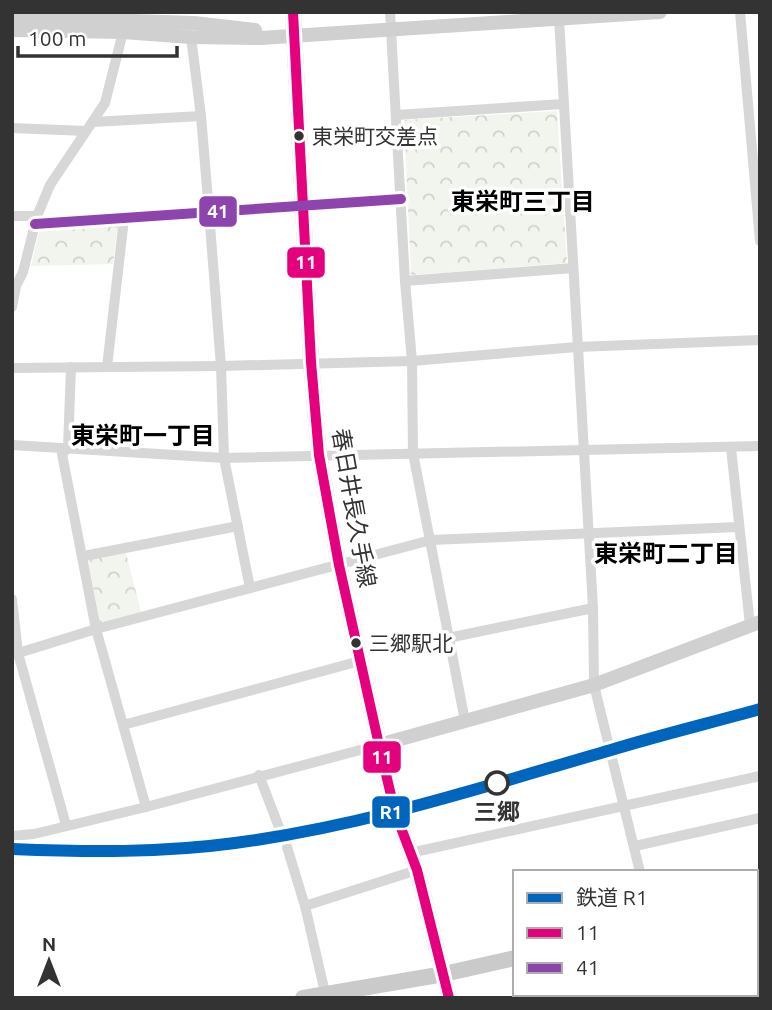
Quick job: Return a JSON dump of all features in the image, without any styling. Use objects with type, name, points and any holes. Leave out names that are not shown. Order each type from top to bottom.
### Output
[{"type":"main road","name":"春日井長久手線","points":[[293,12],[311,362],[319,455],[339,565],[379,745],[395,811],[416,870],[449,998]]},
{"type":"main road","points":[[303,998],[444,974],[513,958]]},
{"type":"street","points":[[390,12],[412,361],[413,453],[465,721]]},
{"type":"street","points":[[12,17],[193,24],[295,34],[390,29],[531,16],[559,18],[660,12]]},
{"type":"street","points":[[740,12],[760,241]]},
{"type":"street","points":[[559,18],[593,608],[594,685],[640,870]]},
{"type":"street","points":[[12,30],[120,21]]},
{"type":"street","points":[[12,307],[14,286],[23,272],[36,220],[50,185],[105,103],[120,21]]},
{"type":"street","points":[[193,24],[221,366],[224,458],[250,589]]},
{"type":"street","points":[[396,116],[564,104]]},
{"type":"street","points":[[12,128],[89,126],[201,116]]},
{"type":"street","points":[[12,216],[36,220],[124,219],[401,199]]},
{"type":"street","points":[[107,367],[124,219]]},
{"type":"street","points":[[405,281],[573,268]]},
{"type":"street","points":[[12,368],[412,361],[577,347],[760,340]]},
{"type":"street","points":[[71,367],[68,448],[62,454],[96,629],[146,807]]},
{"type":"street","points":[[12,445],[224,458],[760,446]]},
{"type":"street","points":[[12,836],[34,834],[146,807],[594,685],[755,624],[738,527],[731,448]]},
{"type":"street","points":[[83,556],[237,526]]},
{"type":"street","points":[[15,654],[96,629],[431,540],[738,527]]},
{"type":"street","points":[[12,598],[15,654],[66,825]]},
{"type":"street","points":[[448,638],[593,608]]},
{"type":"street","points":[[123,725],[360,661]]},
{"type":"street","points":[[259,775],[280,830]]},
{"type":"street","points":[[410,853],[760,776]]},
{"type":"street","points":[[635,846],[760,818]]},
{"type":"street","points":[[287,848],[305,905],[326,996]]},
{"type":"street","points":[[305,905],[416,870]]},
{"type":"green space","points":[[557,111],[567,263],[411,275],[404,120]]},
{"type":"green space","points":[[118,224],[113,264],[31,266],[40,228]]},
{"type":"green space","points":[[126,553],[141,612],[100,624],[88,559]]},
{"type":"rail line","name":"R1","points":[[12,849],[152,850],[283,836],[425,804],[760,709]]},
{"type":"transit line","name":"11","points":[[293,12],[311,362],[319,455],[339,565],[395,812],[417,870],[449,998]]},
{"type":"transit line","name":"41","points":[[35,224],[401,199]]},
{"type":"place","name":"東栄町交差点","points":[[299,136]]},
{"type":"place","name":"三郷駅北","points":[[356,643]]},
{"type":"place","name":"三郷","points":[[497,783]]},
{"type":"district","name":"東栄町三丁目","points":[[523,202]]},
{"type":"district","name":"東栄町一丁目","points":[[143,436]]},
{"type":"district","name":"東栄町二丁目","points":[[666,554]]}]
